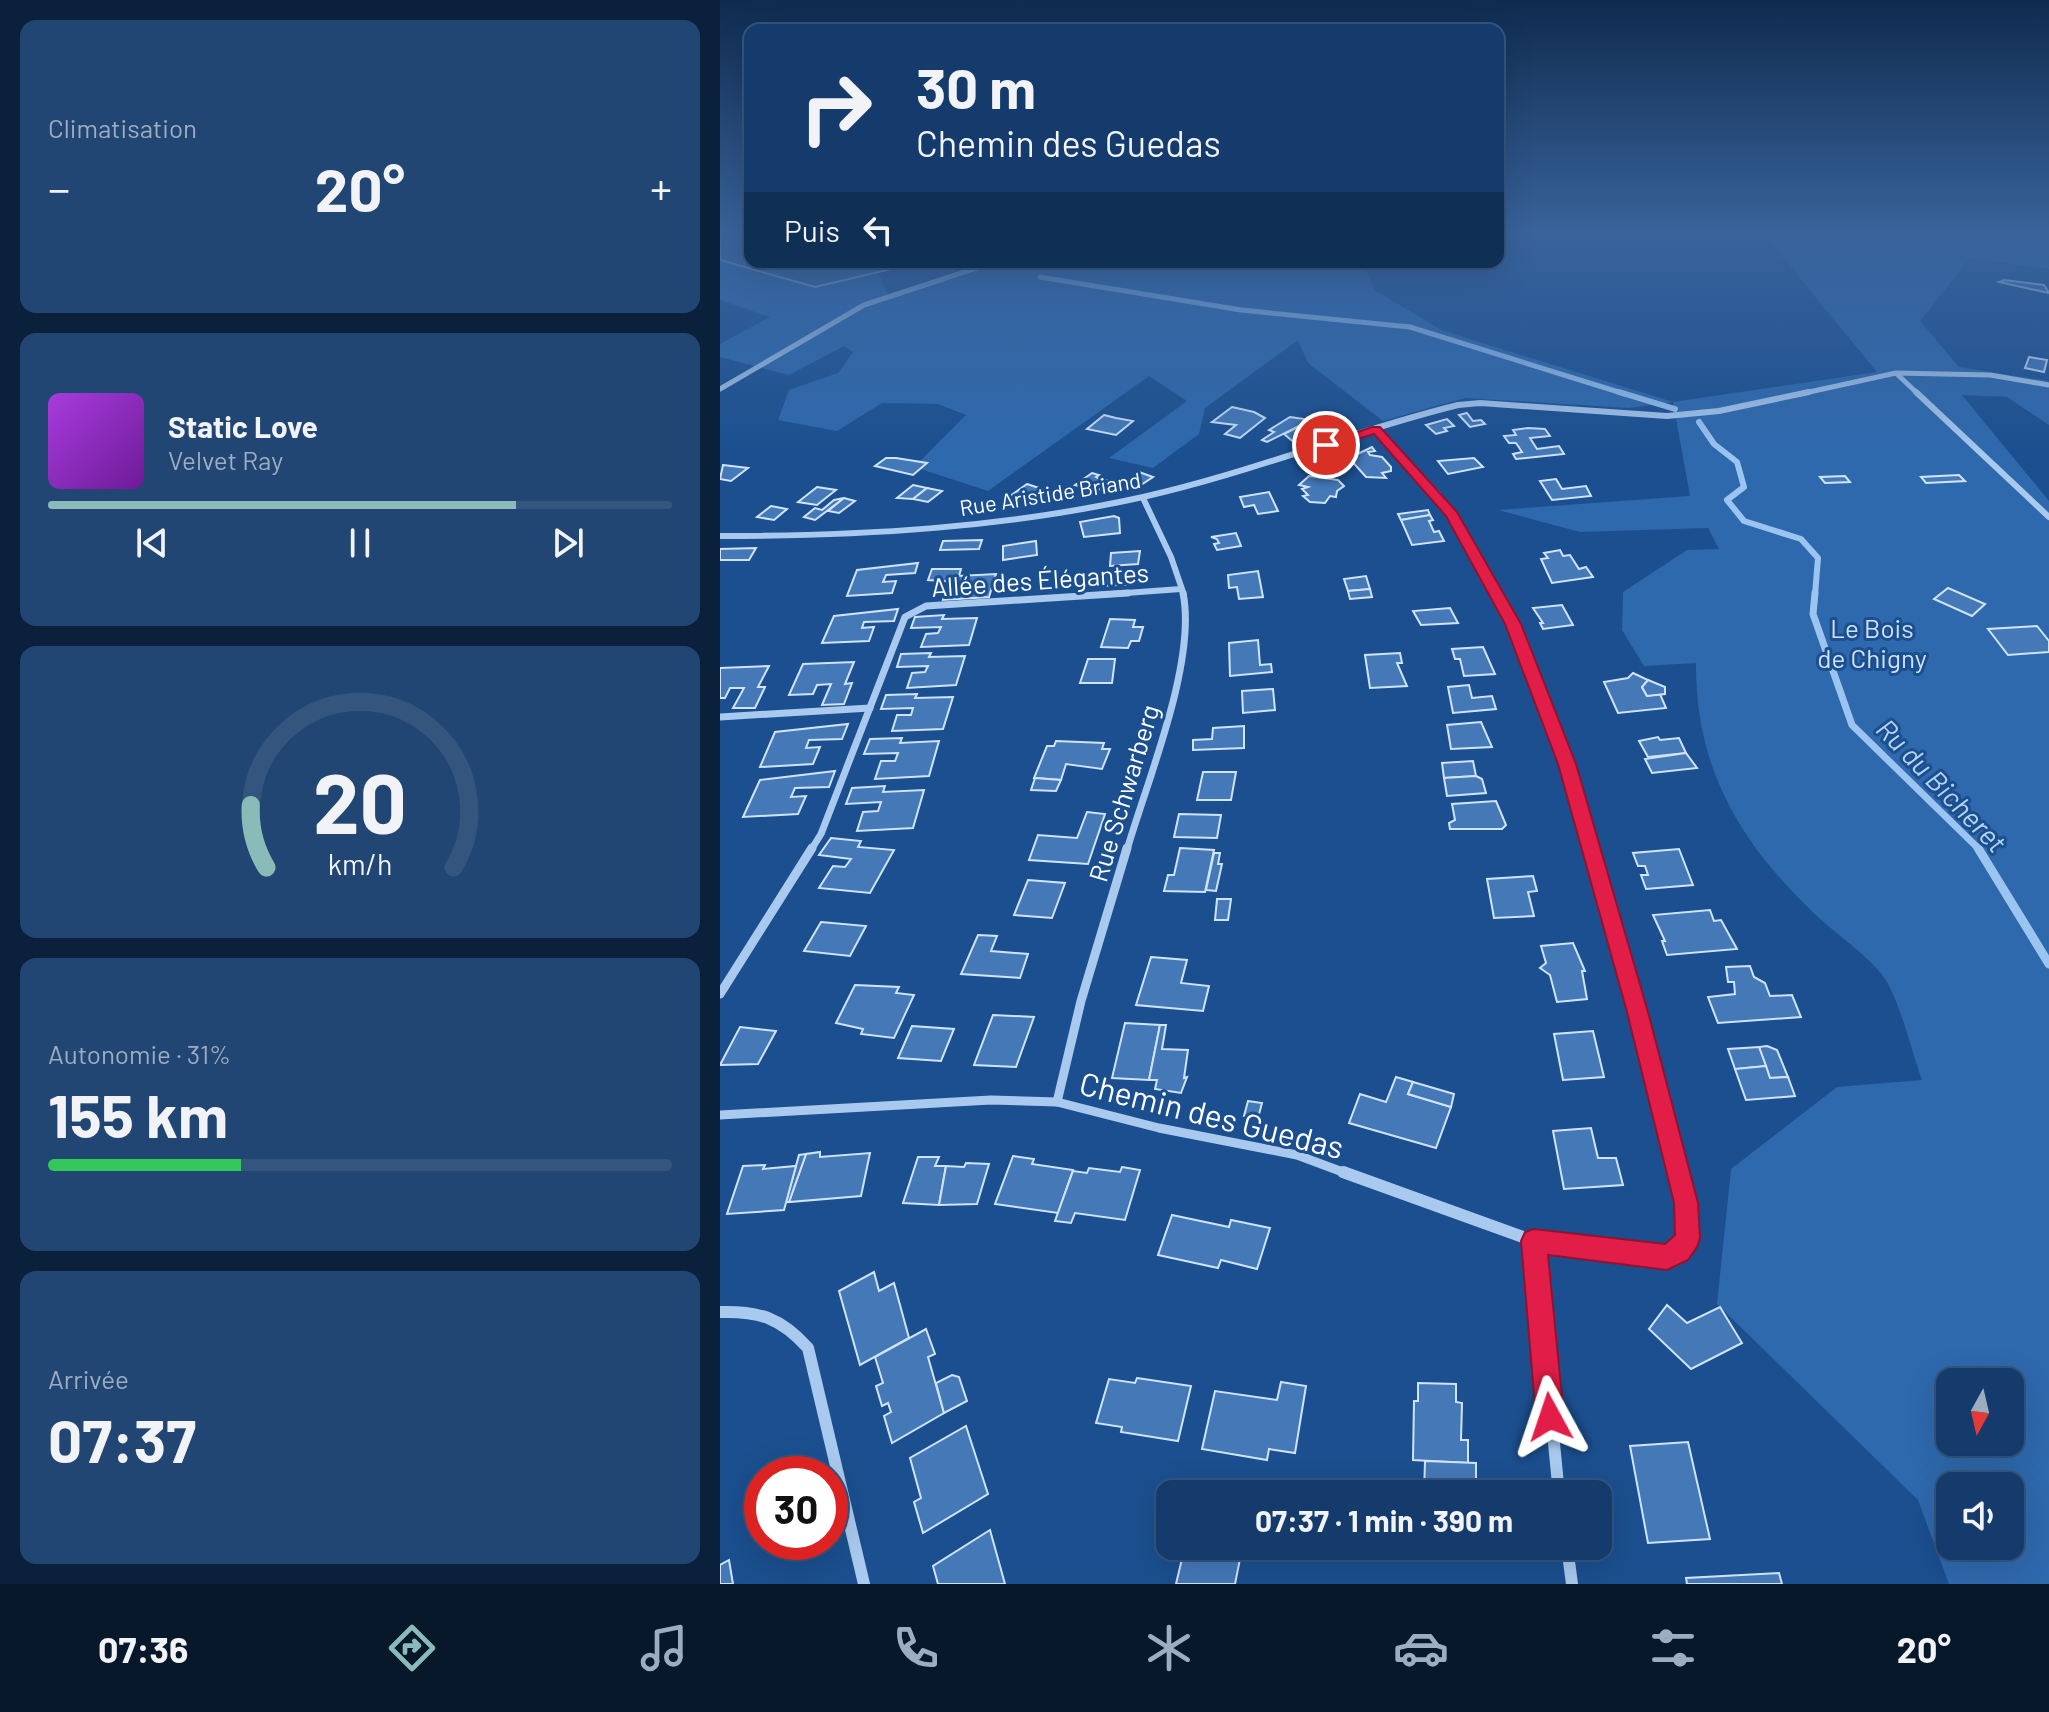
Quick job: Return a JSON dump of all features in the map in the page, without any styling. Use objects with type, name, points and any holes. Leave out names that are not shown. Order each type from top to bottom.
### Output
[{"type":"street","points":[[720,389],[859,308]]},
{"type":"street","points":[[1896,373],[2049,517]]},
{"type":"street","name":"Rue Aristide Briand","points":[[720,536],[832,537],[1047,515],[1143,498],[1438,410],[1480,403],[1642,415],[1695,414],[1896,373],[1990,375],[2049,385]]},
{"type":"street","name":"Chemin des Guedas","points":[[720,1115],[991,1100],[1057,1102],[1159,1128],[1297,1155],[1534,1241],[1645,1256],[1667,1257],[1679,1251],[1688,1238],[1686,1203],[1637,1012],[1567,764],[1513,624],[1488,574],[1438,494],[1376,430]]},
{"type":"street","name":"Rue Schwarberg","points":[[1057,1102],[1081,1001],[1175,689],[1187,620],[1181,589],[1143,498]]},
{"type":"street","name":"Allée des Élégantes","points":[[720,994],[821,834],[905,617],[926,606],[1181,589]]},
{"type":"street","points":[[720,717],[870,708]]},
{"type":"street","points":[[1534,1241],[1558,1480]]},
{"type":"street","points":[[720,1312],[757,1311],[785,1320],[808,1348],[864,1584]]},
{"type":"street","points":[[1569,1560],[1572,1584]]},
{"type":"green space","points":[[743,308],[1405,308],[1441,330],[1673,402],[1628,408],[1465,398],[1383,421],[1308,363],[1298,340],[1205,408],[1199,434],[1153,468],[1109,458],[1187,401],[1149,376],[988,491],[914,467],[966,415],[938,404],[882,403],[837,431],[778,420],[789,390],[838,373],[853,352],[844,346],[789,375],[720,357],[720,344],[770,317]]},
{"type":"green space","name":"Le Bois de Chigny","points":[[1825,308],[1930,308],[1920,321],[1959,367],[2049,381],[2049,425],[2007,397],[1962,395],[2049,501],[2049,1584],[1949,1584],[1940,1560],[2024,1560],[2024,1472],[1936,1472],[1936,1549],[1918,1500],[1717,1304],[1731,1169],[1837,1087],[1922,1080],[1898,1006],[1882,974],[1793,892],[1768,864],[1729,804],[1714,772],[1704,738],[1696,663],[1644,666],[1622,630],[1623,592],[1687,550],[1719,549],[1708,528],[1580,532],[1498,510],[1690,496],[1673,402],[1877,372]]},
{"type":"building","points":[[2029,357],[2047,360],[2044,372],[2025,368]]},
{"type":"building","points":[[1232,407],[1265,418],[1240,438],[1225,434],[1236,425],[1212,422]]},
{"type":"building","points":[[1467,413],[1473,421],[1481,420],[1485,424],[1470,427],[1459,415]]},
{"type":"building","points":[[1104,415],[1133,421],[1116,435],[1087,429]]},
{"type":"building","points":[[1290,417],[1311,420],[1267,442],[1262,440],[1274,432],[1269,430]]},
{"type":"building","points":[[1447,419],[1454,426],[1444,428],[1447,431],[1436,434],[1426,425]]},
{"type":"building","points":[[1296,428],[1312,441],[1297,445],[1284,434]]},
{"type":"building","points":[[1545,429],[1550,436],[1530,438],[1537,449],[1559,446],[1564,454],[1516,459],[1513,454],[1522,452],[1516,443],[1509,443],[1504,436],[1516,435],[1513,430]]},
{"type":"building","points":[[1372,447],[1375,451],[1368,452],[1370,455],[1382,457],[1391,467],[1391,471],[1382,473],[1386,478],[1366,477],[1349,458]]},
{"type":"building","points":[[886,458],[927,463],[913,475],[875,466]]},
{"type":"building","points":[[1474,458],[1483,467],[1448,474],[1438,461]]},
{"type":"building","points":[[723,465],[748,468],[731,481],[720,479]]},
{"type":"building","points":[[1139,472],[1153,477],[1141,485],[1128,481]]},
{"type":"building","points":[[1092,473],[1099,475],[1096,477],[1103,481],[1089,489],[1075,485]]},
{"type":"building","points":[[1959,475],[1965,481],[1926,483],[1921,477]]},
{"type":"building","points":[[1309,476],[1338,480],[1344,486],[1337,491],[1336,497],[1330,496],[1325,503],[1310,502],[1303,496],[1308,495],[1302,489],[1308,487],[1299,485]]},
{"type":"building","points":[[1845,476],[1850,482],[1825,483],[1820,477]]},
{"type":"building","points":[[1556,479],[1562,489],[1586,486],[1591,496],[1552,500],[1540,481]]},
{"type":"building","points":[[1107,480],[1123,485],[1112,493],[1094,488]]},
{"type":"building","points":[[1027,484],[1050,492],[1035,502],[1010,496]]},
{"type":"building","points":[[913,485],[927,488],[913,499],[897,498]]},
{"type":"building","points":[[817,487],[836,490],[817,505],[798,502]]},
{"type":"building","points":[[927,488],[942,491],[928,502],[913,499]]},
{"type":"building","points":[[1269,492],[1278,511],[1258,514],[1254,505],[1244,507],[1240,497]]},
{"type":"building","points":[[844,498],[815,520],[804,517],[815,508],[822,510],[834,500]]},
{"type":"building","points":[[844,498],[855,501],[839,513],[828,511]]},
{"type":"building","points":[[771,506],[787,509],[774,520],[757,517]]},
{"type":"building","points":[[1428,510],[1430,515],[1401,520],[1398,514]]},
{"type":"building","points":[[1430,515],[1434,532],[1439,531],[1444,541],[1412,545],[1401,520]]},
{"type":"building","points":[[1114,516],[1119,518],[1120,533],[1084,537],[1080,522]]},
{"type":"building","points":[[1236,533],[1241,546],[1217,550],[1214,544],[1219,543],[1211,537]]},
{"type":"building","points":[[982,540],[979,549],[940,550],[943,541]]},
{"type":"building","points":[[1036,541],[1037,555],[1003,560],[1003,546]]},
{"type":"building","points":[[756,548],[749,560],[720,560],[720,549]]},
{"type":"building","points":[[1560,550],[1563,556],[1570,555],[1579,569],[1586,567],[1593,577],[1552,583],[1541,559],[1548,558],[1544,553]]},
{"type":"building","points":[[1140,551],[1138,564],[1110,566],[1111,553]]},
{"type":"building","points":[[918,563],[915,573],[886,575],[883,582],[896,581],[892,593],[847,596],[857,570]]},
{"type":"building","points":[[932,569],[961,569],[959,576],[996,574],[989,597],[943,600],[947,588],[956,587],[957,582],[928,580]]},
{"type":"building","points":[[1133,570],[1134,584],[1103,586],[1105,572]]},
{"type":"building","points":[[1258,571],[1263,597],[1239,599],[1237,587],[1229,588],[1228,575]]},
{"type":"building","points":[[1366,576],[1370,589],[1348,591],[1344,579]]},
{"type":"building","points":[[1948,588],[1985,604],[1972,616],[1934,599]]},
{"type":"building","points":[[1370,589],[1372,597],[1350,599],[1348,591]]},
{"type":"building","points":[[1562,605],[1573,625],[1543,629],[1540,623],[1543,623],[1533,608]]},
{"type":"building","points":[[1450,608],[1458,623],[1421,625],[1413,611]]},
{"type":"building","points":[[898,609],[894,621],[864,622],[862,628],[874,627],[869,641],[822,643],[834,616]]},
{"type":"building","points":[[944,615],[942,619],[977,618],[969,645],[921,647],[926,634],[938,633],[941,627],[911,628],[915,617]]},
{"type":"building","points":[[1110,619],[1135,620],[1133,627],[1143,627],[1139,641],[1131,641],[1128,648],[1101,647]]},
{"type":"building","points":[[2037,626],[2049,641],[2049,652],[2008,655],[1988,629]]},
{"type":"building","points":[[1258,640],[1260,665],[1271,664],[1272,672],[1230,676],[1229,643]]},
{"type":"building","points":[[1483,647],[1495,674],[1464,676],[1460,659],[1455,659],[1452,649]]},
{"type":"building","points":[[931,653],[929,657],[965,656],[956,685],[907,688],[912,673],[925,672],[928,666],[897,667],[901,654]]},
{"type":"building","points":[[1400,653],[1402,663],[1397,663],[1407,686],[1370,688],[1365,655]]},
{"type":"building","points":[[1088,659],[1115,659],[1112,683],[1080,683]]},
{"type":"building","points":[[854,662],[845,684],[852,683],[844,704],[822,705],[831,684],[817,685],[813,694],[789,695],[803,664]]},
{"type":"building","points":[[769,666],[758,687],[765,687],[755,708],[733,708],[744,688],[730,688],[725,698],[720,698],[720,668]]},
{"type":"building","points":[[1633,673],[1648,680],[1642,687],[1647,696],[1660,694],[1666,708],[1618,713],[1604,682],[1628,678]]},
{"type":"building","points":[[1648,680],[1665,687],[1665,694],[1647,696],[1642,687]]},
{"type":"building","points":[[1469,685],[1472,698],[1492,696],[1496,709],[1453,713],[1448,687]]},
{"type":"building","points":[[1273,689],[1275,710],[1243,713],[1242,691]]},
{"type":"building","points":[[917,694],[915,698],[953,697],[943,729],[892,731],[897,715],[911,715],[913,708],[881,709],[886,695]]},
{"type":"building","points":[[1481,722],[1492,747],[1451,749],[1447,725]]},
{"type":"building","points":[[848,724],[842,739],[809,740],[806,748],[820,747],[813,764],[760,767],[775,732]]},
{"type":"building","points":[[1244,726],[1244,748],[1193,750],[1193,740],[1212,739],[1213,728]]},
{"type":"building","points":[[1658,737],[1660,740],[1679,738],[1686,753],[1648,757],[1639,741]]},
{"type":"building","points":[[902,738],[900,743],[939,741],[929,776],[875,779],[881,761],[895,761],[898,753],[864,754],[870,739]]},
{"type":"building","points":[[1056,741],[1104,743],[1102,749],[1110,749],[1102,769],[1066,764],[1061,780],[1034,778],[1047,746],[1054,746]]},
{"type":"building","points":[[1686,753],[1697,768],[1652,773],[1645,759]]},
{"type":"building","points":[[1473,761],[1476,776],[1444,778],[1442,763]]},
{"type":"building","points":[[835,771],[829,787],[795,788],[791,797],[806,796],[798,814],[743,817],[760,780]]},
{"type":"building","points":[[1203,772],[1236,772],[1231,800],[1197,800]]},
{"type":"building","points":[[1476,776],[1482,779],[1486,793],[1447,796],[1444,778]]},
{"type":"building","points":[[1035,778],[1061,780],[1056,791],[1031,790]]},
{"type":"building","points":[[885,786],[883,792],[924,790],[913,828],[857,831],[863,812],[878,811],[881,802],[846,804],[852,788]]},
{"type":"building","points":[[1496,801],[1506,825],[1502,829],[1450,829],[1449,823],[1455,820],[1452,804]]},
{"type":"building","points":[[1087,812],[1105,814],[1088,864],[1029,860],[1038,835],[1077,838]]},
{"type":"building","points":[[1179,814],[1221,815],[1217,838],[1174,837]]},
{"type":"building","points":[[831,838],[861,841],[858,847],[894,850],[870,893],[819,888],[833,866],[845,867],[851,859],[819,855]]},
{"type":"building","points":[[1180,848],[1214,850],[1205,892],[1164,891],[1168,875],[1174,875]]},
{"type":"building","points":[[1679,849],[1693,885],[1646,889],[1641,875],[1648,875],[1645,866],[1638,866],[1633,853]]},
{"type":"building","points":[[1214,853],[1220,853],[1218,864],[1222,864],[1216,891],[1206,890]]},
{"type":"building","points":[[1533,876],[1537,891],[1528,892],[1534,916],[1494,918],[1487,879]]},
{"type":"building","points":[[1028,880],[1065,883],[1052,918],[1014,915]]},
{"type":"building","points":[[1217,899],[1231,899],[1228,920],[1215,920]]},
{"type":"building","points":[[1710,910],[1714,921],[1721,920],[1737,949],[1667,955],[1662,941],[1665,941],[1653,915]]},
{"type":"building","points":[[821,922],[866,926],[850,956],[804,951]]},
{"type":"building","points":[[978,935],[997,936],[991,951],[1028,954],[1020,978],[961,974]]},
{"type":"building","points":[[1573,943],[1585,971],[1582,971],[1587,999],[1557,1002],[1550,975],[1540,968],[1546,963],[1541,946]]},
{"type":"building","points":[[1151,957],[1187,960],[1181,983],[1209,986],[1203,1011],[1136,1005]]},
{"type":"building","points":[[1750,966],[1754,977],[1765,983],[1770,996],[1792,995],[1801,1017],[1718,1023],[1708,997],[1735,994],[1734,982],[1728,982],[1726,967]]},
{"type":"building","points":[[855,985],[899,987],[896,993],[914,995],[894,1038],[861,1034],[863,1029],[836,1023]]},
{"type":"building","points":[[993,1015],[1034,1017],[1016,1067],[974,1065]]},
{"type":"building","points":[[1125,1023],[1160,1025],[1149,1080],[1112,1078]]},
{"type":"building","points":[[1160,1025],[1166,1025],[1162,1049],[1188,1050],[1184,1078],[1187,1077],[1181,1093],[1155,1089],[1157,1080],[1149,1080]]},
{"type":"building","points":[[912,1026],[954,1029],[941,1061],[898,1058]]},
{"type":"building","points":[[740,1027],[776,1031],[758,1064],[720,1065]]},
{"type":"building","points":[[1593,1031],[1604,1077],[1563,1080],[1554,1034]]},
{"type":"building","points":[[1759,1047],[1777,1050],[1788,1077],[1770,1078]]},
{"type":"building","points":[[1759,1047],[1766,1066],[1735,1069],[1728,1049]]},
{"type":"building","points":[[1766,1066],[1770,1078],[1788,1077],[1795,1096],[1746,1100],[1735,1069]]},
{"type":"building","points":[[1396,1077],[1413,1082],[1408,1094],[1451,1107],[1436,1148],[1349,1123],[1360,1094],[1386,1102]]},
{"type":"building","points":[[1413,1082],[1454,1094],[1451,1107],[1408,1094]]},
{"type":"building","points":[[1248,1101],[1262,1103],[1258,1118],[1244,1116]]},
{"type":"building","points":[[1591,1128],[1598,1158],[1616,1158],[1623,1185],[1564,1189],[1553,1131]]},
{"type":"building","points":[[820,1152],[820,1157],[870,1153],[861,1196],[789,1202],[806,1154]]},
{"type":"building","points":[[806,1154],[789,1202],[786,1202],[799,1155]]},
{"type":"building","points":[[1013,1156],[1034,1159],[1032,1164],[1073,1170],[1058,1213],[995,1204]]},
{"type":"building","points":[[918,1157],[939,1157],[935,1166],[946,1166],[939,1205],[903,1203]]},
{"type":"building","points":[[966,1163],[989,1164],[977,1204],[939,1205],[946,1166],[964,1167]]},
{"type":"building","points":[[765,1165],[763,1169],[796,1166],[784,1210],[727,1214],[743,1166]]},
{"type":"building","points":[[1122,1167],[1140,1170],[1125,1220],[1075,1213],[1071,1223],[1055,1221],[1073,1171],[1087,1173],[1089,1168],[1120,1172]]},
{"type":"building","points":[[1172,1215],[1229,1227],[1231,1220],[1270,1228],[1257,1269],[1221,1260],[1218,1268],[1158,1255]]},
{"type":"building","points":[[874,1272],[879,1291],[894,1283],[909,1338],[860,1365],[839,1291]]},
{"type":"building","points":[[1667,1305],[1687,1323],[1720,1307],[1742,1343],[1691,1369],[1649,1329]]},
{"type":"building","points":[[926,1329],[935,1354],[928,1357],[944,1413],[892,1443],[884,1416],[891,1412],[888,1403],[882,1406],[876,1386],[883,1383],[875,1357]]},
{"type":"building","points":[[952,1375],[959,1377],[967,1401],[944,1413],[936,1383]]},
{"type":"building","points":[[1137,1378],[1191,1386],[1178,1441],[1121,1432],[1122,1427],[1096,1423],[1109,1379],[1135,1383]]},
{"type":"building","points":[[1281,1382],[1306,1386],[1295,1453],[1269,1449],[1267,1460],[1202,1449],[1215,1391],[1277,1400]]},
{"type":"building","points":[[1418,1383],[1456,1384],[1456,1402],[1462,1403],[1461,1440],[1468,1440],[1468,1463],[1413,1460],[1414,1401],[1418,1401]]},
{"type":"building","points":[[966,1426],[988,1494],[923,1533],[914,1502],[921,1498],[910,1458]]},
{"type":"building","points":[[1688,1442],[1710,1539],[1648,1543],[1630,1446]]},
{"type":"building","points":[[1425,1461],[1476,1463],[1476,1480],[1424,1480]]},
{"type":"building","points":[[990,1530],[1005,1584],[938,1584],[933,1566]]},
{"type":"building","points":[[729,1560],[733,1584],[720,1584],[720,1565]]},
{"type":"building","points":[[1182,1560],[1240,1560],[1235,1584],[1176,1584]]},
{"type":"building","points":[[1779,1573],[1782,1584],[1687,1584],[1686,1578]]},
{"type":"waterway","name":"Ru du Bicheret","points":[[1228,308],[1410,327],[1625,394]]},
{"type":"waterway","name":"Ru du Bicheret","points":[[1619,392],[1675,409]]},
{"type":"waterway","name":"Ru du Bicheret","points":[[1699,422],[1714,444],[1737,462],[1744,487],[1727,500],[1744,521],[1801,539],[1818,558],[1815,595]]},
{"type":"waterway","name":"Ru du Bicheret","points":[[1815,593],[1813,614],[1852,725],[1978,848]]},
{"type":"waterway","name":"Ru du Bicheret","points":[[1978,848],[2049,964]]},
{"type":"route","points":[[1326,445],[1376,430],[1438,494],[1488,574],[1513,624],[1567,764],[1637,1012],[1686,1203],[1688,1238],[1679,1251],[1667,1257],[1579,1249],[1534,1241],[1550,1417]]}]
